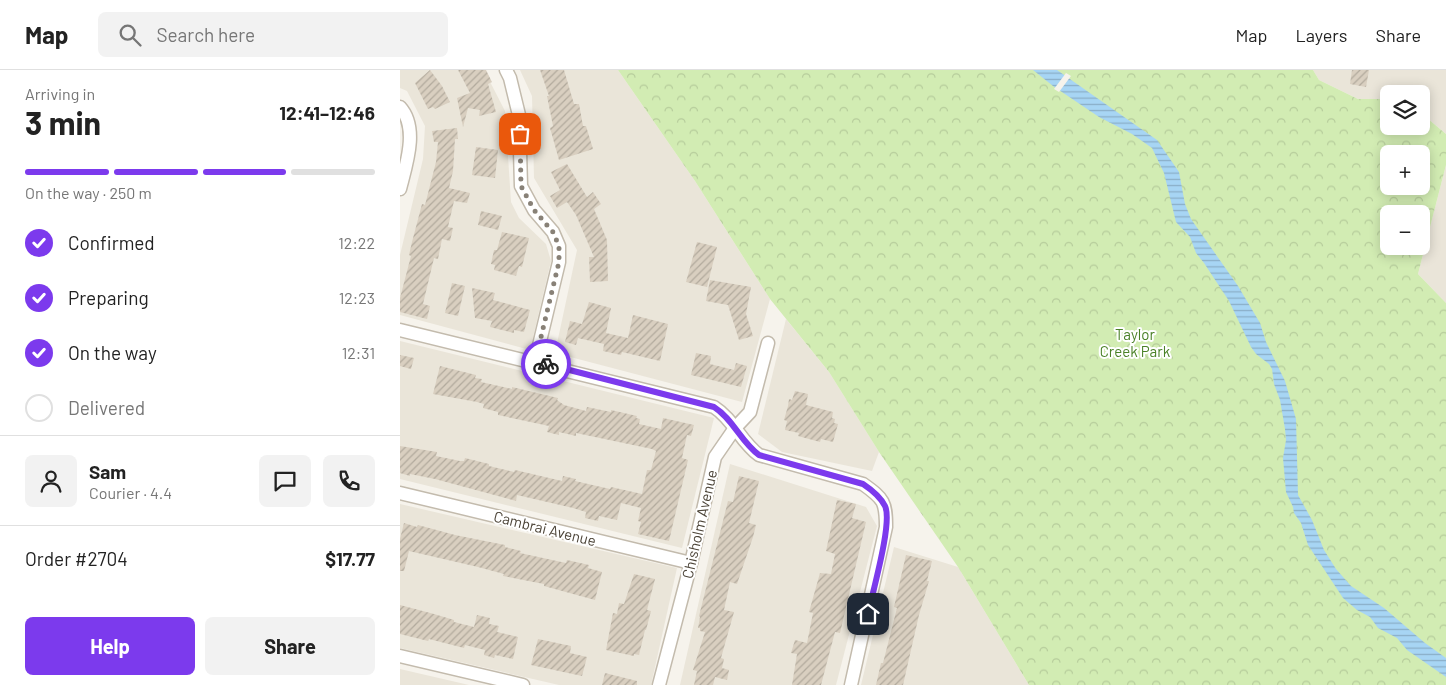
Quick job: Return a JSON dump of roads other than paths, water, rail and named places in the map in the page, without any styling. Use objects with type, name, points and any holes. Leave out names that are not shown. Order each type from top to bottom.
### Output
[{"type":"street","points":[[506,70],[510,78],[519,115],[521,186],[534,210],[553,232],[559,246],[559,262],[535,362]]},
{"type":"street","points":[[400,107],[404,112],[409,128],[410,145],[400,189]]},
{"type":"street","points":[[400,330],[714,407],[735,428],[750,448],[759,455],[863,484],[876,494],[886,508],[885,536],[851,685]]},
{"type":"street","name":"Chisholm Avenue","points":[[659,685],[691,563],[715,457],[735,428],[750,412],[768,343]]},
{"type":"street","name":"Cambrai Avenue","points":[[400,493],[691,563]]},
{"type":"street","points":[[400,656],[523,685]]},
{"type":"water","points":[[1033,70],[1057,70],[1157,140],[1179,172],[1185,204],[1191,219],[1238,286],[1260,323],[1266,342],[1285,381],[1296,419],[1298,495],[1312,520],[1324,550],[1336,569],[1351,586],[1384,608],[1425,643],[1446,658],[1446,677],[1407,650],[1397,638],[1378,628],[1370,617],[1357,610],[1343,598],[1308,545],[1301,523],[1294,513],[1286,492],[1283,458],[1286,440],[1285,429],[1272,369],[1251,347],[1229,301],[1196,253],[1190,237],[1176,222],[1164,173],[1152,148],[1132,134],[1099,117]]},
{"type":"park label","name":"Taylor Creek Park","points":[[1135,342]]}]
